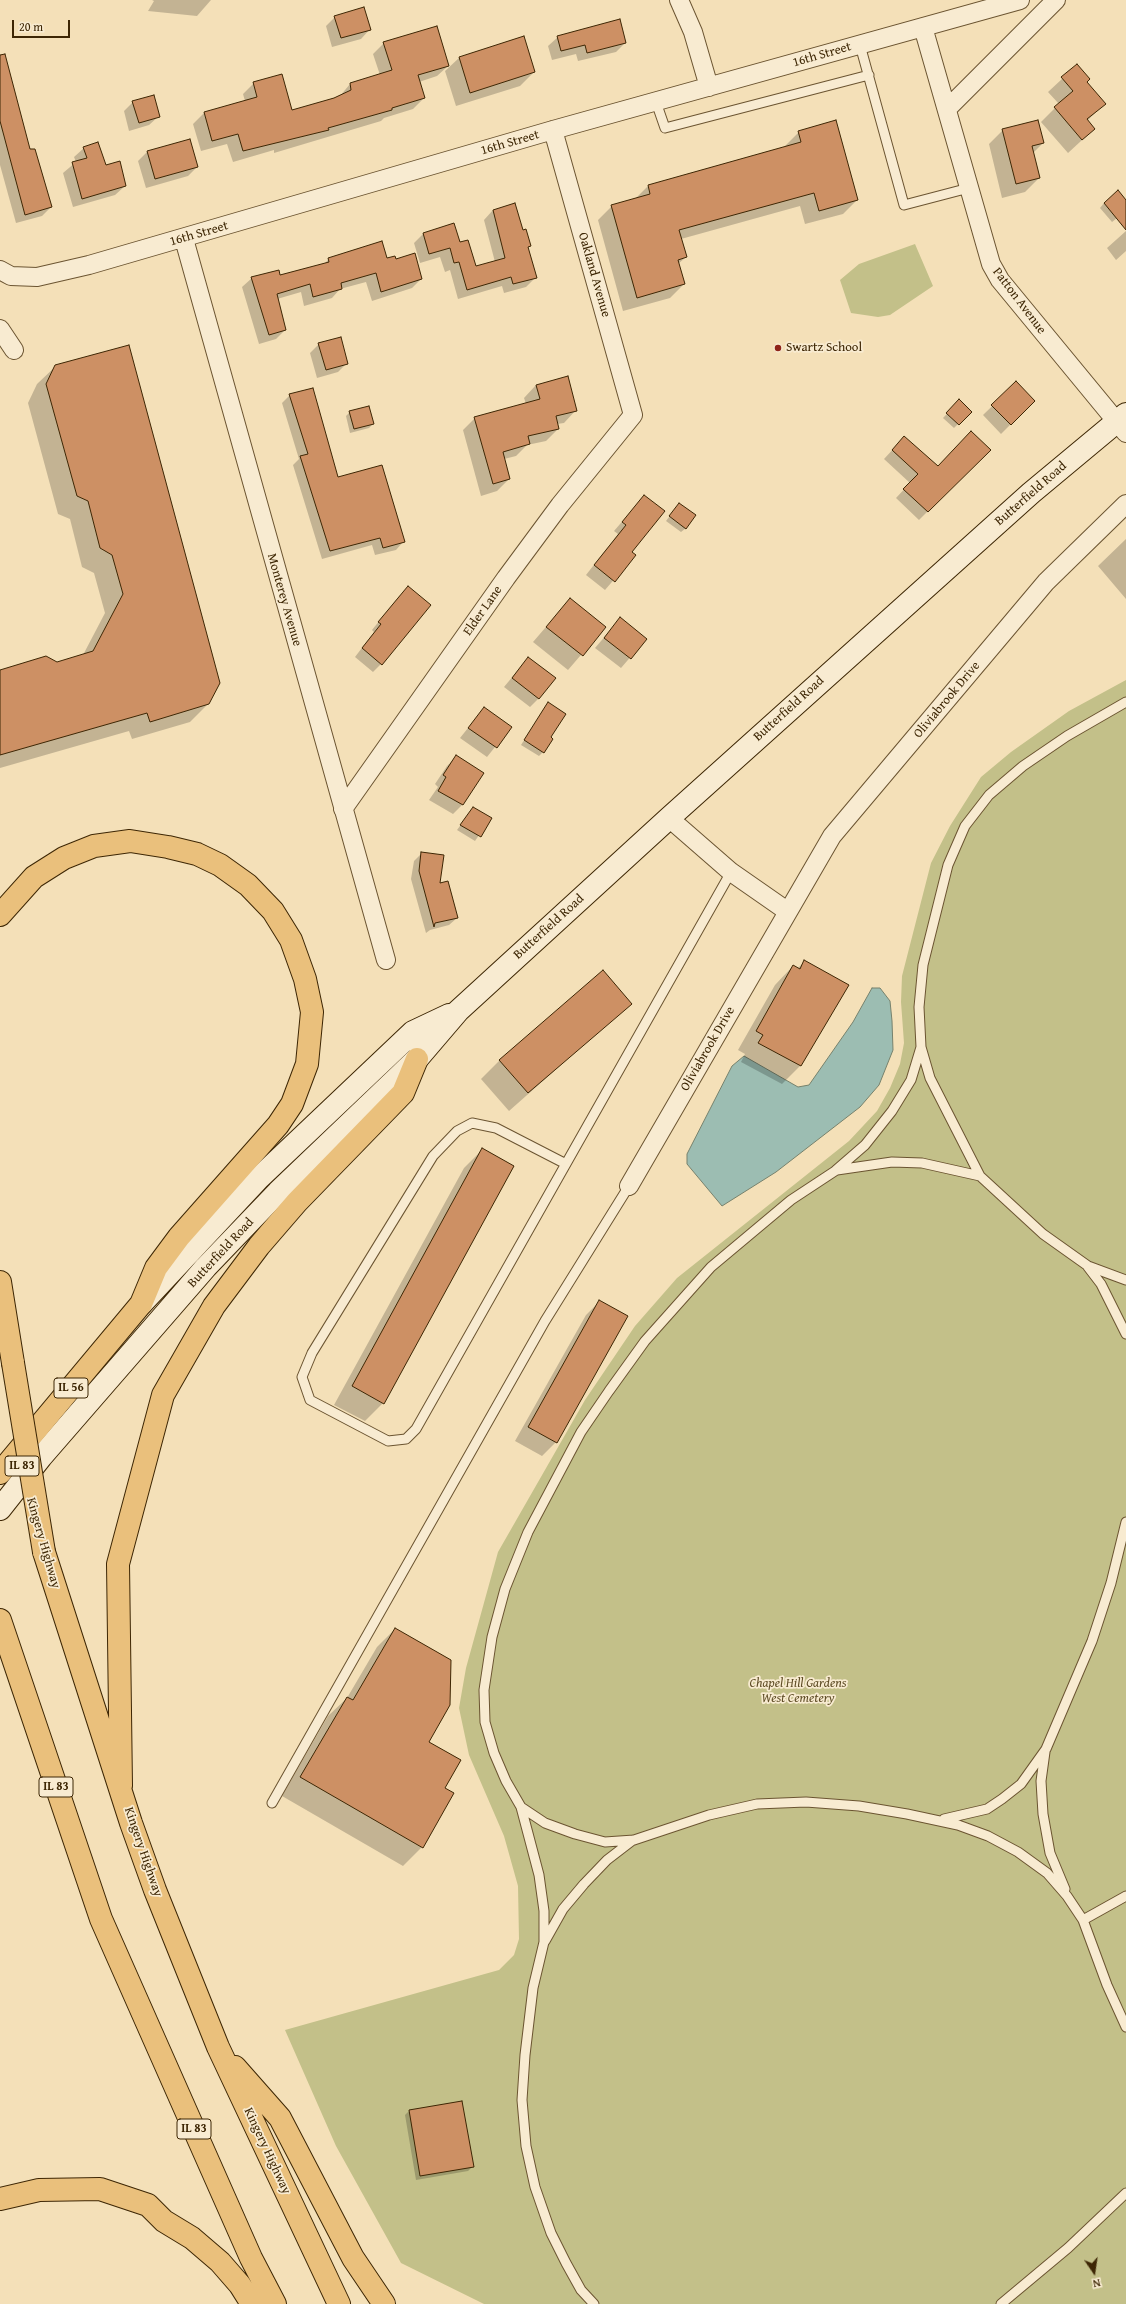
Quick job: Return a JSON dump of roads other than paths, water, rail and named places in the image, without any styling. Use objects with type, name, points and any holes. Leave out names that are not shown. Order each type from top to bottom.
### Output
[{"type":"highway","points":[[0,915],[34,877],[70,855],[94,846],[130,841],[168,846],[197,854],[214,862],[248,885],[272,911],[291,940],[305,979],[312,1012],[307,1064],[292,1104],[278,1125],[156,1268],[141,1304]]},
{"type":"highway","points":[[121,1786],[118,1564],[163,1395],[214,1306],[259,1246],[297,1202],[403,1092],[416,1059]]},
{"type":"highway","name":"Kingery Highway","points":[[0,1282],[7,1371],[44,1552],[121,1786],[131,1823],[155,1890],[218,2047],[340,2304]]},
{"type":"highway","name":"Butterfield Road","points":[[0,1473],[141,1304]]},
{"type":"highway","name":"IL 83","points":[[0,1620],[101,1919],[251,2258],[276,2304]]},
{"type":"highway","points":[[218,2047],[280,2118],[353,2258],[384,2304]]},
{"type":"highway","points":[[0,2199],[39,2190],[100,2190],[148,2205],[164,2221],[192,2238],[220,2262],[240,2285],[252,2304]]},
{"type":"main road","name":"Butterfield Road","points":[[0,1509],[41,1457],[206,1267],[278,1192],[416,1059],[458,1011],[669,818],[1031,493],[1123,423]]},
{"type":"main road","name":"Butterfield Road","points":[[141,1304],[260,1178],[413,1032],[458,1011]]},
{"type":"street","points":[[678,0],[693,32],[709,87]]},
{"type":"street","name":"16th Street","points":[[0,270],[11,276],[37,277],[184,239],[553,130],[1020,0]]},
{"type":"street","points":[[945,104],[1056,0]]},
{"type":"street","name":"Patton Avenue","points":[[923,27],[991,264],[1000,280],[1123,423]]},
{"type":"street","name":"Oakland Avenue","points":[[553,130],[633,415],[630,419]]},
{"type":"street","name":"Monterey Avenue","points":[[184,239],[386,960]]},
{"type":"street","points":[[0,329],[14,350]]},
{"type":"street","name":"Elder Lane","points":[[343,809],[506,578],[560,505],[630,419]]},
{"type":"street","name":"Oliviabrook Drive","points":[[629,1186],[787,911],[832,836],[1046,582],[1126,504]]},
{"type":"street","points":[[669,818],[731,872],[787,911]]},
{"type":"lane","points":[[860,45],[904,205],[969,188]]},
{"type":"lane","points":[[656,102],[665,128],[869,75]]},
{"type":"lane","points":[[1126,702],[1066,736],[1023,766],[989,795],[965,826],[948,865],[923,965],[919,1008],[921,1047],[930,1078],[980,1176],[1044,1234],[1088,1266],[1126,1280]]},
{"type":"lane","points":[[566,1164],[496,1128],[472,1123],[457,1130],[433,1156],[312,1353],[302,1376],[310,1400],[388,1441],[406,1439],[416,1429],[566,1164],[731,872]]},
{"type":"lane","points":[[594,2304],[582,2290],[551,2233],[535,2187],[526,2146],[522,2100],[524,2056],[534,1988],[544,1942],[544,1910],[539,1876],[521,1807],[506,1781],[494,1753],[485,1722],[484,1690],[492,1637],[505,1589],[528,1532],[553,1482],[581,1432],[609,1390],[645,1341],[711,1267],[779,1209],[835,1171],[865,1145],[892,1111],[911,1080],[921,1047]]},
{"type":"lane","points":[[835,1171],[892,1162],[922,1163],[980,1176]]},
{"type":"lane","points":[[272,1804],[357,1650],[545,1321],[629,1186]]},
{"type":"lane","points":[[1088,1266],[1102,1284],[1126,1334]]},
{"type":"lane","points":[[939,1820],[971,1814],[987,1809],[1002,1799],[1021,1784],[1046,1748],[1092,1641],[1111,1583],[1126,1522]]},
{"type":"lane","points":[[1046,1748],[1041,1780],[1043,1814],[1050,1854],[1067,1896]]},
{"type":"lane","points":[[521,1807],[546,1823],[575,1834],[605,1842],[634,1840],[709,1815],[757,1804],[806,1802],[859,1806],[958,1824],[988,1836],[1018,1852],[1047,1873],[1067,1896],[1083,1920],[1107,1985],[1126,2027]]},
{"type":"lane","points":[[544,1942],[563,1909],[584,1884],[607,1860],[634,1840]]},
{"type":"lane","points":[[1083,1920],[1126,1896]]},
{"type":"lane","points":[[1001,2304],[1068,2248],[1126,2193]]},
{"type":"water","points":[[872,988],[880,988],[890,1001],[892,1021],[893,1050],[879,1085],[860,1107],[776,1172],[722,1206],[687,1164],[687,1154],[732,1066],[744,1056],[798,1087],[809,1085],[853,1022]]},
{"type":"place","name":"Swartz School","points":[[778,348]]},
{"type":"park label","name":"Chapel Hill Gardens West Cemetery","points":[[798,1692]]}]
